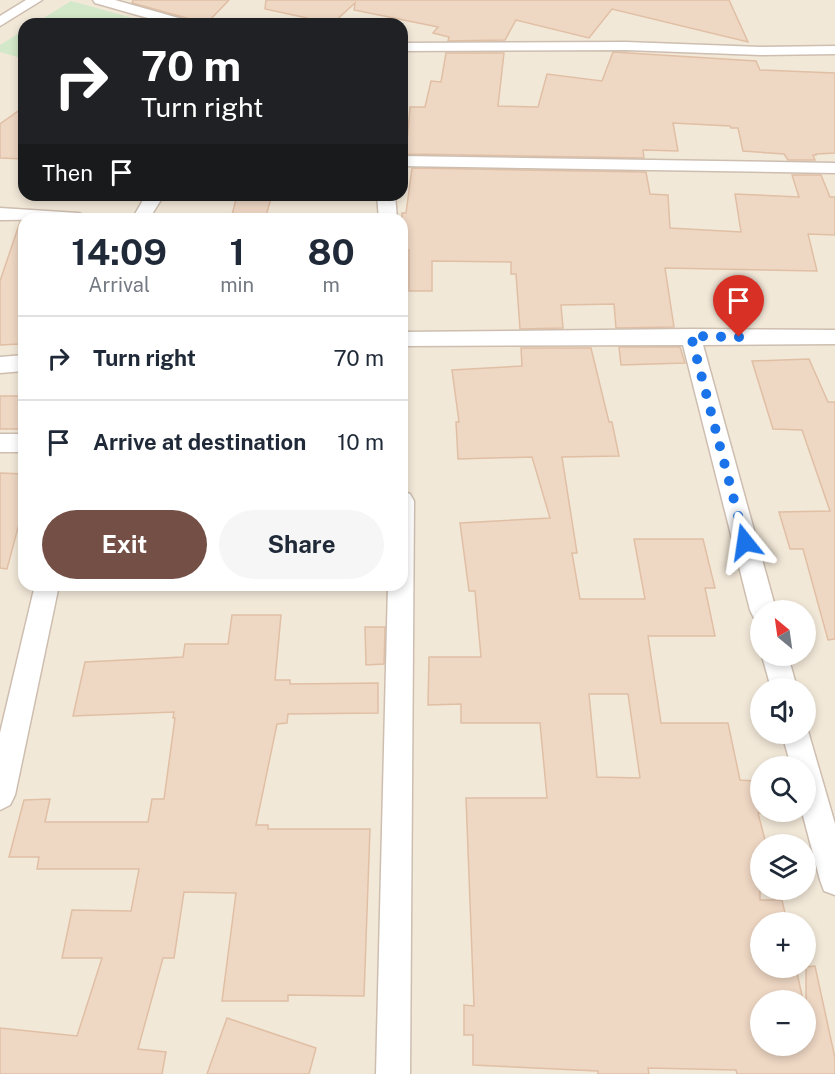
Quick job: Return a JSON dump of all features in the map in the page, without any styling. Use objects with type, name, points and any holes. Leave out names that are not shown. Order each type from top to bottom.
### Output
[{"type":"street","points":[[0,22],[35,0]]},
{"type":"street","points":[[100,0],[163,18]]},
{"type":"street","points":[[408,47],[626,46],[761,51],[835,50]]},
{"type":"street","points":[[408,161],[835,168]]},
{"type":"street","points":[[0,214],[18,215]]},
{"type":"street","points":[[691,336],[760,600]]},
{"type":"street","points":[[408,339],[835,337]]},
{"type":"street","points":[[0,364],[18,363]]},
{"type":"street","points":[[0,443],[18,443]]},
{"type":"street","points":[[0,795],[46,591]]},
{"type":"street","points":[[393,1074],[401,591]]},
{"type":"street","points":[[816,809],[835,880]]},
{"type":"shaded area","points":[[0,0],[835,0],[835,1074],[0,1074]]},
{"type":"green space","points":[[71,1],[132,18],[44,18]]},
{"type":"green space","points":[[18,34],[18,57],[0,52],[0,45]]},
{"type":"building","points":[[133,0],[229,0],[212,18],[186,18],[132,3]]},
{"type":"building","points":[[266,0],[729,0],[748,42],[612,9],[589,38],[516,20],[505,40],[448,41],[449,37],[433,33],[438,27],[408,21],[408,18],[394,18],[354,10],[355,3],[339,18],[307,18],[265,9]]},
{"type":"building","points":[[613,52],[756,61],[760,70],[835,73],[835,153],[813,155],[815,160],[788,160],[784,154],[743,151],[738,128],[673,123],[678,151],[643,150],[644,158],[408,154],[410,107],[425,107],[431,81],[441,82],[446,53],[504,53],[498,106],[538,107],[547,74],[602,81]]},
{"type":"building","points":[[18,111],[18,159],[0,158],[0,124]]},
{"type":"building","points":[[412,168],[646,172],[650,194],[668,195],[670,228],[741,232],[735,194],[799,197],[792,175],[821,175],[830,197],[835,197],[835,235],[808,234],[817,271],[665,268],[674,327],[616,328],[614,304],[561,305],[563,328],[520,329],[516,274],[511,274],[511,262],[432,261],[432,291],[409,291],[408,213],[406,213]]},
{"type":"building","points":[[236,201],[270,201],[267,213],[232,213]]},
{"type":"building","points":[[18,228],[18,344],[0,345],[0,281]]},
{"type":"building","points":[[619,347],[680,347],[685,363],[621,365]]},
{"type":"building","points":[[521,348],[591,348],[619,456],[562,457],[577,553],[572,553],[580,599],[645,599],[634,539],[703,539],[715,588],[705,588],[715,636],[648,636],[661,723],[728,723],[740,780],[750,781],[750,822],[760,822],[763,834],[750,834],[750,900],[782,900],[785,912],[750,912],[750,978],[798,978],[801,990],[750,990],[750,1056],[816,1056],[816,990],[806,990],[806,978],[816,978],[816,971],[835,1058],[835,1074],[737,1074],[736,1070],[648,1068],[649,1074],[598,1074],[598,1071],[473,1065],[473,1035],[464,1035],[464,1005],[474,1006],[466,798],[547,798],[540,723],[461,723],[461,704],[428,705],[429,657],[481,657],[475,591],[469,591],[460,523],[550,518],[532,457],[458,459],[456,422],[459,422],[452,370],[522,366]],"holes":[[[589,694],[628,694],[640,778],[597,777]]]},
{"type":"building","points":[[809,359],[828,402],[835,402],[835,639],[828,640],[803,549],[790,549],[779,512],[830,511],[802,430],[773,429],[752,361]]},
{"type":"building","points":[[0,396],[18,396],[18,429],[0,429]]},
{"type":"building","points":[[0,473],[18,474],[18,528],[7,569],[0,568]]},
{"type":"building","points":[[232,615],[281,615],[275,680],[290,680],[290,684],[378,683],[378,713],[288,714],[287,723],[277,724],[256,825],[268,825],[268,829],[370,829],[364,996],[288,995],[288,1001],[222,1001],[236,893],[184,892],[174,958],[163,958],[138,1049],[166,1052],[162,1074],[0,1074],[0,1028],[77,1036],[102,958],[62,958],[72,910],[131,911],[139,869],[37,869],[39,857],[9,857],[24,800],[50,799],[45,822],[148,822],[152,799],[164,799],[174,712],[73,716],[85,662],[183,657],[185,644],[228,644]]},
{"type":"building","points":[[365,627],[385,627],[384,664],[366,665]]},
{"type":"building","points":[[227,1018],[316,1048],[309,1074],[207,1074]]},
{"type":"route","points":[[739,337],[691,336],[745,542]]}]
